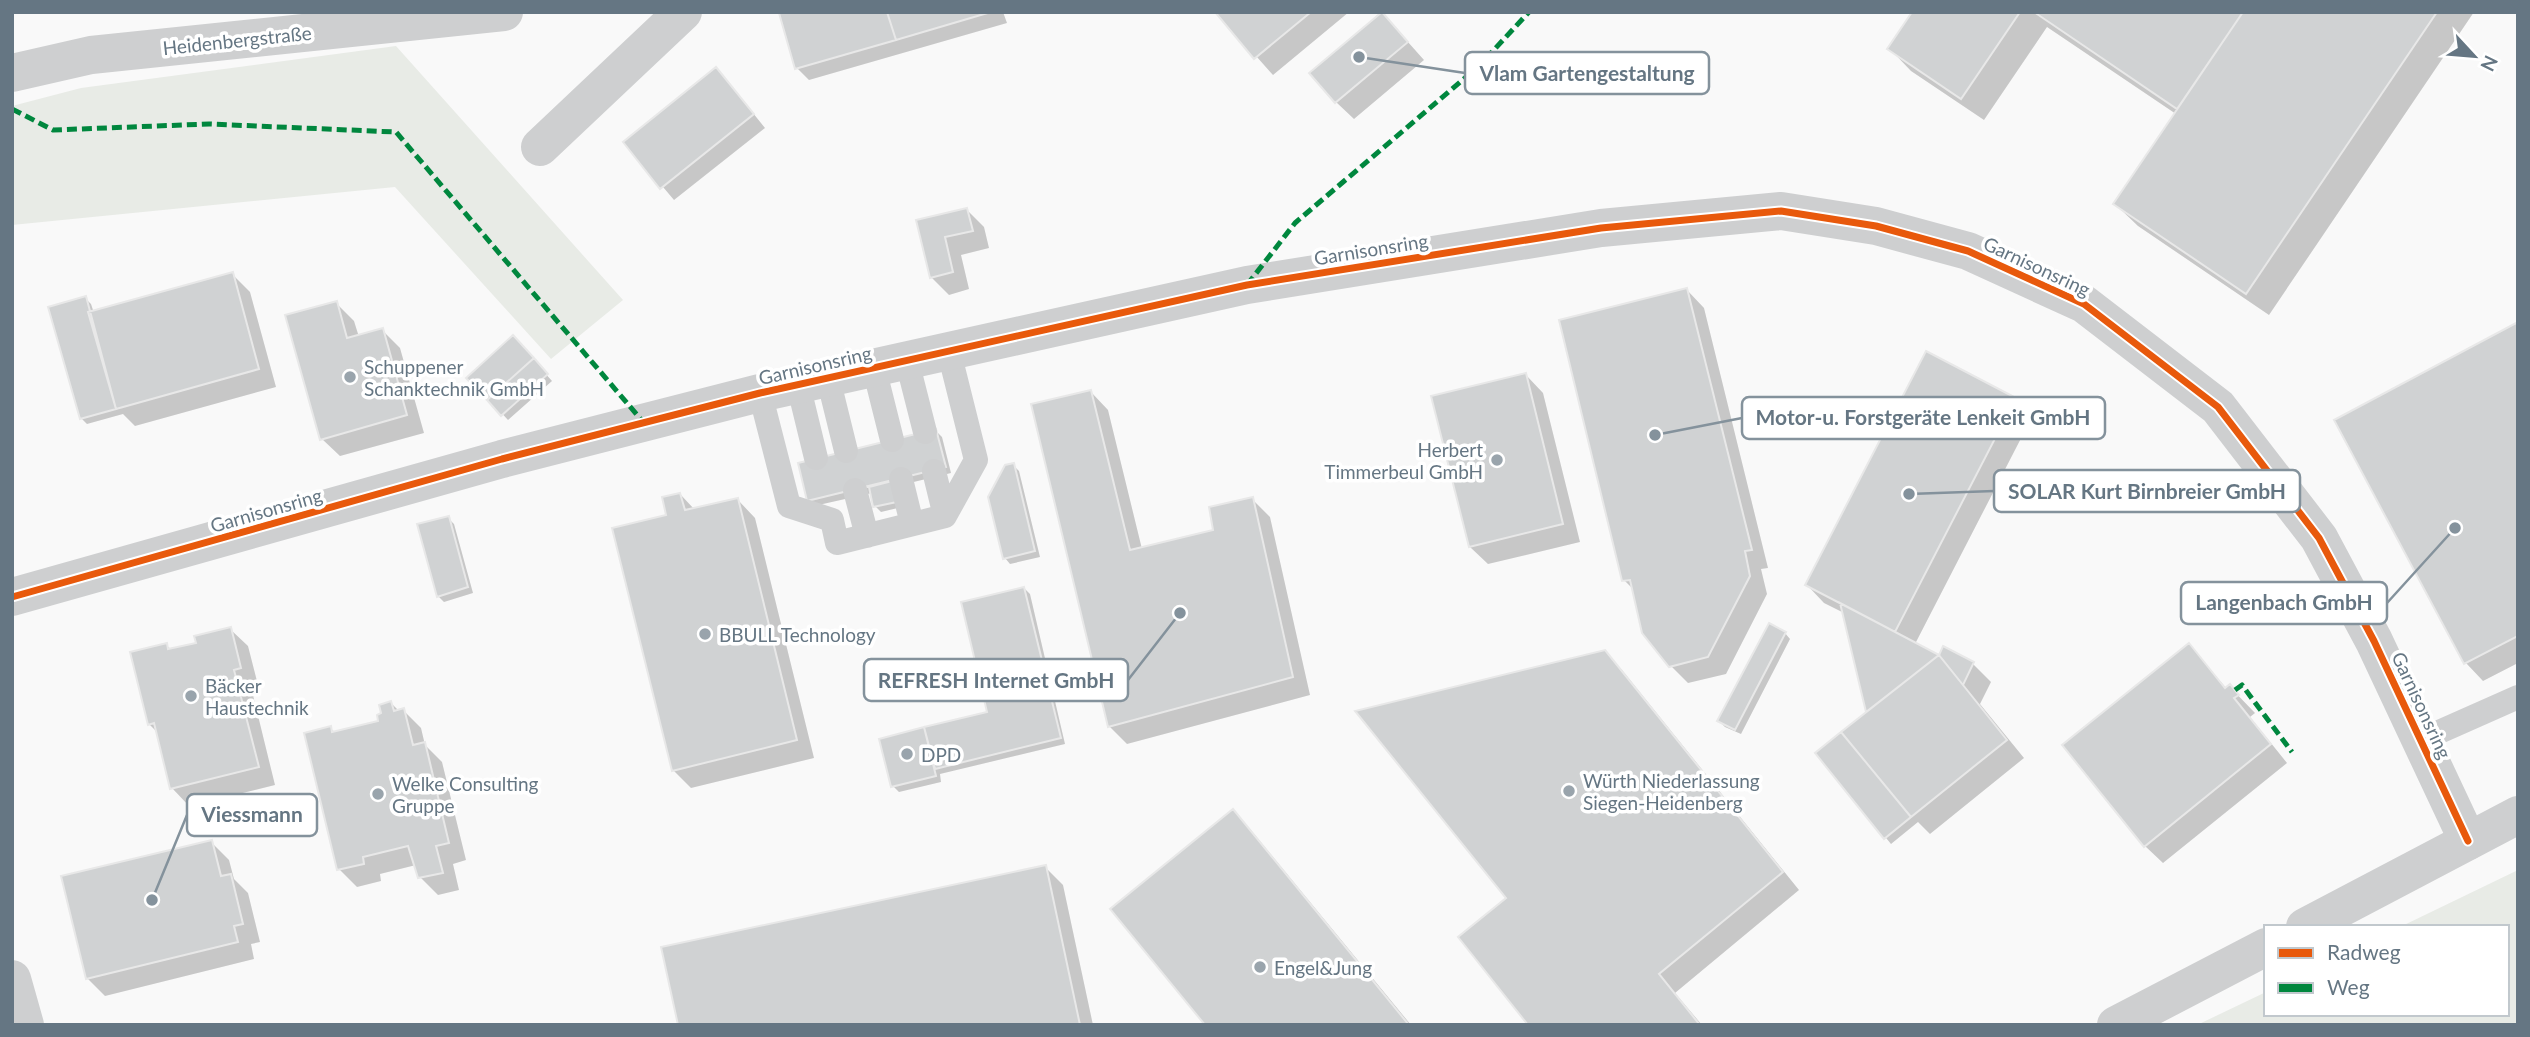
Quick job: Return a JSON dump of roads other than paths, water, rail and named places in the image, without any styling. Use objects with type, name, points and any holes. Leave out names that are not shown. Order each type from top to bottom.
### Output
[{"type":"street","name":"Heidenbergstraße","points":[[12,73],[91,55],[504,12]]},
{"type":"street","points":[[540,147],[683,12]]},
{"type":"street","name":"Garnisonsring","points":[[12,597],[502,459],[760,393],[1247,285],[1601,228],[1780,211],[1889,229],[1968,251],[2084,304],[2218,407],[2319,538],[2374,640],[2468,841]]},
{"type":"street","points":[[2309,925],[2518,816]]},
{"type":"street","points":[[2116,1025],[2264,948]]},
{"type":"street","points":[[12,979],[25,1025]]},
{"type":"lane","points":[[760,393],[789,506],[829,509],[837,543],[945,516],[976,460],[949,352]]},
{"type":"lane","points":[[891,364],[925,432]]},
{"type":"lane","points":[[891,364],[892,440]]},
{"type":"lane","points":[[813,381],[846,451]]},
{"type":"lane","points":[[813,381],[816,458]]},
{"type":"lane","points":[[934,471],[945,516]]},
{"type":"lane","points":[[901,479],[912,524]]},
{"type":"lane","points":[[855,490],[867,536]]},
{"type":"lane","points":[[2421,740],[2518,697]]},
{"type":"place","name":"Vlam Gartengestaltung","points":[[1359,57]]},
{"type":"place","name":"Schuppener Schanktechnik GmbH","points":[[350,377]]},
{"type":"place","name":"Motor-u. Forstgeräte Lenkeit GmbH","points":[[1655,435]]},
{"type":"place","name":"Herbert Timmerbeul GmbH","points":[[1497,460]]},
{"type":"place","name":"SOLAR Kurt Birnbreier GmbH","points":[[1909,494]]},
{"type":"place","name":"Langenbach GmbH","points":[[2455,528]]},
{"type":"place","name":"REFRESH Internet GmbH","points":[[1180,613]]},
{"type":"place","name":"BBULL Technology","points":[[705,634]]},
{"type":"place","name":"Bäcker Haustechnik","points":[[191,696]]},
{"type":"place","name":"DPD","points":[[907,754]]},
{"type":"place","name":"Würth Niederlassung Siegen-Heidenberg","points":[[1569,791]]},
{"type":"place","name":"Welke Consulting Gruppe","points":[[378,794]]},
{"type":"place","name":"Viessmann","points":[[152,900]]},
{"type":"place","name":"Engel&Jung","points":[[1260,967]]}]
